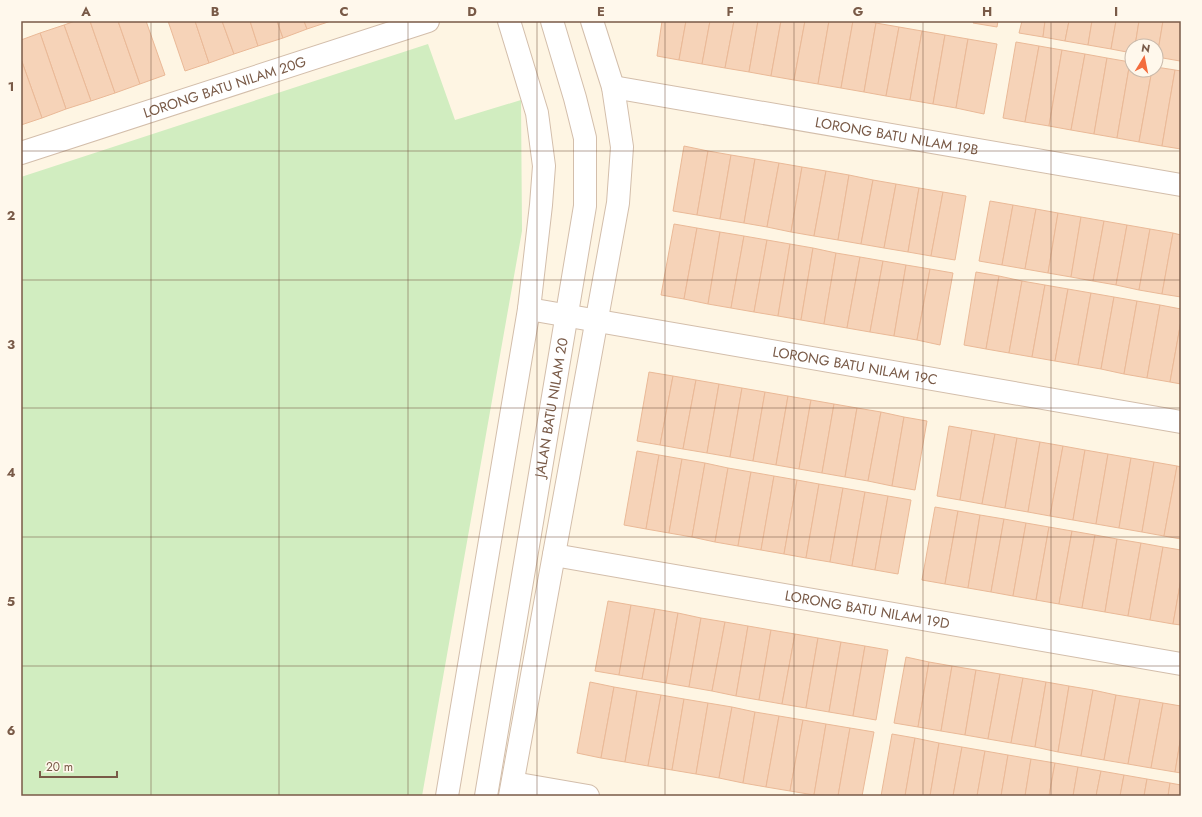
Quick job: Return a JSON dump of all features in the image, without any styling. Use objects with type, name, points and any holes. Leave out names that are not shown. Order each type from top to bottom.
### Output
[{"type":"street","name":"LORONG BATU NILAM 20G","points":[[21,153],[428,21]]},
{"type":"street","points":[[447,796],[529,310],[542,205],[544,166],[537,113],[509,21]]},
{"type":"street","name":"JALAN BATU NILAM 20","points":[[486,796],[585,206],[585,138],[575,98],[552,21]]},
{"type":"street","points":[[588,796],[512,790],[618,203],[622,146],[613,87],[592,21]]},
{"type":"street","name":"LORONG BATU NILAM 19B","points":[[613,87],[1181,185]]},
{"type":"street","name":"LORONG BATU NILAM 19C","points":[[529,310],[1181,422]]},
{"type":"street","name":"LORONG BATU NILAM 19D","points":[[554,555],[1181,664]]},
{"type":"green space","points":[[428,44],[455,120],[521,100],[522,231],[422,796],[21,796],[21,177]]},
{"type":"building","points":[[75,21],[90,21],[115,93],[91,101],[64,25]]},
{"type":"building","points":[[90,21],[118,21],[140,84],[115,93]]},
{"type":"building","points":[[118,21],[146,21],[165,75],[140,84]]},
{"type":"building","points":[[168,21],[195,21],[209,63],[185,71]]},
{"type":"building","points":[[195,21],[222,21],[234,54],[209,63]]},
{"type":"building","points":[[222,21],[250,21],[258,46],[234,54]]},
{"type":"building","points":[[250,21],[277,21],[283,38],[258,46]]},
{"type":"building","points":[[277,21],[304,21],[307,29],[283,38]]},
{"type":"building","points":[[304,21],[331,21],[307,29]]},
{"type":"building","points":[[662,21],[686,21],[679,60],[657,56]]},
{"type":"building","points":[[686,21],[710,21],[702,64],[679,60]]},
{"type":"building","points":[[710,21],[734,21],[725,68],[702,64]]},
{"type":"building","points":[[734,21],[758,21],[749,72],[725,68]]},
{"type":"building","points":[[758,21],[781,21],[771,76],[749,72]]},
{"type":"building","points":[[781,21],[805,21],[794,80],[771,76]]},
{"type":"building","points":[[805,21],[829,21],[818,84],[794,80]]},
{"type":"building","points":[[829,21],[853,21],[841,88],[818,84]]},
{"type":"building","points":[[853,21],[876,23],[864,92],[841,88]]},
{"type":"building","points":[[974,21],[998,21],[997,27],[973,23]]},
{"type":"building","points":[[1022,21],[1045,21],[1043,37],[1019,33]]},
{"type":"building","points":[[1045,21],[1069,21],[1065,41],[1043,37]]},
{"type":"building","points":[[1069,21],[1092,21],[1088,45],[1065,41]]},
{"type":"building","points":[[1092,21],[1116,21],[1111,49],[1088,45]]},
{"type":"building","points":[[1116,21],[1139,21],[1136,38],[1124,38],[1124,51],[1111,49]]},
{"type":"building","points":[[1139,21],[1163,21],[1160,38],[1136,38]]},
{"type":"building","points":[[1163,21],[1181,21],[1180,61],[1164,58],[1164,38],[1160,38]]},
{"type":"building","points":[[876,23],[899,27],[886,96],[864,92]]},
{"type":"building","points":[[64,25],[91,101],[66,109],[40,33]]},
{"type":"building","points":[[899,27],[922,31],[910,100],[886,96]]},
{"type":"building","points":[[922,31],[945,35],[933,104],[910,100]]},
{"type":"building","points":[[40,33],[66,109],[42,118],[21,59],[21,40]]},
{"type":"building","points":[[945,35],[968,39],[956,108],[933,104]]},
{"type":"building","points":[[968,39],[997,44],[984,114],[956,108]]},
{"type":"building","points":[[1016,42],[1039,46],[1025,122],[1003,118]]},
{"type":"building","points":[[1039,46],[1062,50],[1049,126],[1025,122]]},
{"type":"building","points":[[1062,50],[1085,54],[1071,130],[1049,126]]},
{"type":"building","points":[[1085,54],[1107,58],[1094,134],[1071,130]]},
{"type":"building","points":[[1107,58],[1124,61],[1124,78],[1127,78],[1117,138],[1094,134]]},
{"type":"building","points":[[21,59],[42,118],[21,125]]},
{"type":"building","points":[[1164,68],[1175,70],[1162,146],[1139,142],[1151,78],[1164,78]]},
{"type":"building","points":[[1175,70],[1181,71],[1181,149],[1162,146]]},
{"type":"building","points":[[1127,78],[1151,78],[1139,142],[1117,138]]},
{"type":"building","points":[[684,146],[708,151],[697,215],[673,211]]},
{"type":"building","points":[[708,151],[731,155],[720,219],[697,215]]},
{"type":"building","points":[[731,155],[755,159],[744,223],[720,219]]},
{"type":"building","points":[[755,159],[779,163],[767,227],[744,223]]},
{"type":"building","points":[[779,163],[802,167],[791,232],[767,227]]},
{"type":"building","points":[[802,167],[826,171],[814,236],[791,232]]},
{"type":"building","points":[[826,171],[849,175],[838,240],[814,236]]},
{"type":"building","points":[[849,175],[873,180],[861,244],[838,240]]},
{"type":"building","points":[[873,180],[896,184],[884,248],[861,244]]},
{"type":"building","points":[[896,184],[919,188],[908,252],[884,248]]},
{"type":"building","points":[[919,188],[943,192],[931,256],[908,252]]},
{"type":"building","points":[[943,192],[966,196],[955,260],[931,256]]},
{"type":"building","points":[[990,201],[1013,205],[1002,265],[979,261]]},
{"type":"building","points":[[1013,205],[1036,209],[1025,269],[1002,265]]},
{"type":"building","points":[[1036,209],[1058,213],[1048,273],[1025,269]]},
{"type":"building","points":[[1058,213],[1081,217],[1071,277],[1048,273]]},
{"type":"building","points":[[1081,217],[1104,221],[1093,281],[1071,277]]},
{"type":"building","points":[[1104,221],[1127,225],[1116,285],[1093,281]]},
{"type":"building","points":[[674,224],[697,228],[684,299],[661,295]]},
{"type":"building","points":[[1127,225],[1150,229],[1139,290],[1116,285]]},
{"type":"building","points":[[697,228],[720,232],[708,304],[684,299]]},
{"type":"building","points":[[1150,229],[1173,233],[1162,294],[1139,290]]},
{"type":"building","points":[[720,232],[744,236],[731,308],[708,304]]},
{"type":"building","points":[[1173,233],[1181,235],[1181,297],[1162,294]]},
{"type":"building","points":[[744,236],[767,240],[754,312],[731,308]]},
{"type":"building","points":[[767,240],[790,244],[778,316],[754,312]]},
{"type":"building","points":[[790,244],[813,248],[801,320],[778,316]]},
{"type":"building","points":[[813,248],[836,253],[824,324],[801,320]]},
{"type":"building","points":[[836,253],[860,257],[847,328],[824,324]]},
{"type":"building","points":[[860,257],[883,261],[870,332],[847,328]]},
{"type":"building","points":[[883,261],[906,265],[894,336],[870,332]]},
{"type":"building","points":[[906,265],[930,269],[917,340],[894,336]]},
{"type":"building","points":[[930,269],[953,273],[940,345],[917,340]]},
{"type":"building","points":[[976,272],[999,276],[986,349],[964,345]]},
{"type":"building","points":[[999,276],[1022,281],[1009,353],[986,349]]},
{"type":"building","points":[[1022,281],[1045,285],[1032,357],[1009,353]]},
{"type":"building","points":[[1045,285],[1068,289],[1055,361],[1032,357]]},
{"type":"building","points":[[1068,289],[1091,293],[1078,365],[1055,361]]},
{"type":"building","points":[[1091,293],[1114,297],[1101,369],[1078,365]]},
{"type":"building","points":[[1114,297],[1137,301],[1124,374],[1101,369]]},
{"type":"building","points":[[1137,301],[1160,305],[1147,378],[1124,374]]},
{"type":"building","points":[[1160,305],[1181,309],[1181,321],[1170,382],[1147,378]]},
{"type":"building","points":[[1181,321],[1181,384],[1170,382]]},
{"type":"building","points":[[649,372],[673,376],[660,445],[637,441]]},
{"type":"building","points":[[673,376],[696,380],[683,449],[660,445]]},
{"type":"building","points":[[696,380],[719,384],[707,453],[683,449]]},
{"type":"building","points":[[719,384],[742,388],[730,457],[707,453]]},
{"type":"building","points":[[742,388],[765,392],[753,461],[730,457]]},
{"type":"building","points":[[765,392],[788,396],[776,465],[753,461]]},
{"type":"building","points":[[788,396],[811,400],[799,469],[776,465]]},
{"type":"building","points":[[811,400],[834,404],[822,473],[799,469]]},
{"type":"building","points":[[834,404],[857,408],[845,477],[822,473]]},
{"type":"building","points":[[857,408],[881,412],[868,481],[845,477]]},
{"type":"building","points":[[881,412],[904,417],[892,486],[868,481]]},
{"type":"building","points":[[904,417],[927,421],[915,490],[892,486]]},
{"type":"building","points":[[949,426],[972,430],[960,500],[937,496]]},
{"type":"building","points":[[972,430],[995,434],[982,504],[960,500]]},
{"type":"building","points":[[995,434],[1017,438],[1005,508],[982,504]]},
{"type":"building","points":[[1017,438],[1040,442],[1028,512],[1005,508]]},
{"type":"building","points":[[1040,442],[1063,446],[1050,516],[1028,512]]},
{"type":"building","points":[[1063,446],[1085,450],[1073,520],[1050,516]]},
{"type":"building","points":[[1085,450],[1108,454],[1096,524],[1073,520]]},
{"type":"building","points":[[637,451],[659,455],[646,529],[624,525]]},
{"type":"building","points":[[1108,454],[1131,458],[1119,528],[1096,524]]},
{"type":"building","points":[[659,455],[682,459],[669,533],[646,529]]},
{"type":"building","points":[[1131,458],[1154,462],[1142,532],[1119,528]]},
{"type":"building","points":[[682,459],[705,463],[692,537],[669,533]]},
{"type":"building","points":[[1154,462],[1177,466],[1164,536],[1142,532]]},
{"type":"building","points":[[705,463],[728,468],[715,542],[692,537]]},
{"type":"building","points":[[1177,466],[1181,467],[1181,539],[1164,536]]},
{"type":"building","points":[[728,468],[751,472],[738,546],[715,542]]},
{"type":"building","points":[[751,472],[774,476],[761,550],[738,546]]},
{"type":"building","points":[[774,476],[797,480],[784,554],[761,550]]},
{"type":"building","points":[[797,480],[819,484],[806,558],[784,554]]},
{"type":"building","points":[[819,484],[843,488],[830,562],[806,558]]},
{"type":"building","points":[[843,488],[865,492],[852,566],[830,562]]},
{"type":"building","points":[[865,492],[888,496],[875,570],[852,566]]},
{"type":"building","points":[[888,496],[911,500],[898,574],[875,570]]},
{"type":"building","points":[[935,507],[958,511],[945,584],[922,580]]},
{"type":"building","points":[[958,511],[980,515],[968,588],[945,584]]},
{"type":"building","points":[[980,515],[1004,519],[991,592],[968,588]]},
{"type":"building","points":[[1004,519],[1026,523],[1013,596],[991,592]]},
{"type":"building","points":[[1026,523],[1049,527],[1036,600],[1013,596]]},
{"type":"building","points":[[1049,527],[1072,531],[1059,604],[1036,600]]},
{"type":"building","points":[[1072,531],[1095,535],[1082,608],[1059,604]]},
{"type":"building","points":[[1095,535],[1117,539],[1105,612],[1082,608]]},
{"type":"building","points":[[1117,539],[1141,543],[1128,616],[1105,612]]},
{"type":"building","points":[[1141,543],[1163,547],[1150,620],[1128,616]]},
{"type":"building","points":[[1163,547],[1181,550],[1181,579],[1173,624],[1150,620]]},
{"type":"building","points":[[1181,579],[1181,625],[1173,624]]},
{"type":"building","points":[[608,601],[631,605],[619,675],[595,671]]},
{"type":"building","points":[[631,605],[655,609],[642,679],[619,675]]},
{"type":"building","points":[[655,609],[678,613],[666,683],[642,679]]},
{"type":"building","points":[[678,613],[701,618],[689,687],[666,683]]},
{"type":"building","points":[[701,618],[725,622],[712,691],[689,687]]},
{"type":"building","points":[[725,622],[748,626],[736,696],[712,691]]},
{"type":"building","points":[[748,626],[771,630],[759,700],[736,696]]},
{"type":"building","points":[[771,630],[795,634],[782,704],[759,700]]},
{"type":"building","points":[[795,634],[818,638],[806,708],[782,704]]},
{"type":"building","points":[[818,638],[841,642],[829,712],[806,708]]},
{"type":"building","points":[[841,642],[865,646],[853,716],[829,712]]},
{"type":"building","points":[[865,646],[888,650],[876,720],[853,716]]},
{"type":"building","points":[[906,657],[929,662],[918,727],[894,723]]},
{"type":"building","points":[[929,662],[952,666],[941,731],[918,727]]},
{"type":"building","points":[[952,666],[976,670],[965,735],[941,731]]},
{"type":"building","points":[[976,670],[1000,674],[988,739],[965,735]]},
{"type":"building","points":[[1000,674],[1023,678],[1011,743],[988,739]]},
{"type":"building","points":[[1023,678],[1046,682],[1035,747],[1011,743]]},
{"type":"building","points":[[590,682],[614,687],[601,758],[577,753]]},
{"type":"building","points":[[1046,682],[1069,686],[1058,752],[1035,747]]},
{"type":"building","points":[[1069,686],[1093,690],[1081,756],[1058,752]]},
{"type":"building","points":[[614,687],[637,691],[625,762],[601,758]]},
{"type":"building","points":[[1093,690],[1116,695],[1104,760],[1081,756]]},
{"type":"building","points":[[637,691],[661,695],[648,766],[625,762]]},
{"type":"building","points":[[661,695],[684,699],[672,770],[648,766]]},
{"type":"building","points":[[1116,695],[1140,699],[1128,764],[1104,760]]},
{"type":"building","points":[[684,699],[708,703],[696,774],[672,770]]},
{"type":"building","points":[[1140,699],[1163,703],[1151,768],[1128,764]]},
{"type":"building","points":[[708,703],[732,707],[719,778],[696,774]]},
{"type":"building","points":[[1163,703],[1181,706],[1181,736],[1175,772],[1151,768]]},
{"type":"building","points":[[732,707],[755,712],[743,783],[719,778]]},
{"type":"building","points":[[755,712],[779,716],[766,787],[743,783]]},
{"type":"building","points":[[779,716],[803,720],[790,791],[766,787]]},
{"type":"building","points":[[803,720],[826,724],[814,795],[790,791]]},
{"type":"building","points":[[826,724],[850,728],[838,796],[814,795]]},
{"type":"building","points":[[850,728],[874,732],[862,796],[838,796]]},
{"type":"building","points":[[892,734],[915,738],[905,796],[881,796]]},
{"type":"building","points":[[1181,736],[1181,773],[1175,772]]},
{"type":"building","points":[[915,738],[939,743],[930,796],[905,796]]},
{"type":"building","points":[[939,743],[962,747],[953,796],[930,796]]},
{"type":"building","points":[[962,747],[985,751],[977,796],[953,796]]},
{"type":"building","points":[[985,751],[1008,755],[1001,796],[977,796]]},
{"type":"building","points":[[1008,755],[1031,759],[1025,796],[1001,796]]},
{"type":"building","points":[[1031,759],[1055,763],[1049,796],[1025,796]]},
{"type":"building","points":[[1055,763],[1078,767],[1073,796],[1049,796]]},
{"type":"building","points":[[1078,767],[1101,771],[1096,796],[1073,796]]},
{"type":"building","points":[[1101,771],[1124,775],[1120,796],[1096,796]]},
{"type":"building","points":[[1124,775],[1147,779],[1144,796],[1120,796]]},
{"type":"building","points":[[1147,779],[1170,783],[1168,796],[1144,796]]},
{"type":"building","points":[[1170,783],[1181,785],[1181,796],[1168,796]]}]
